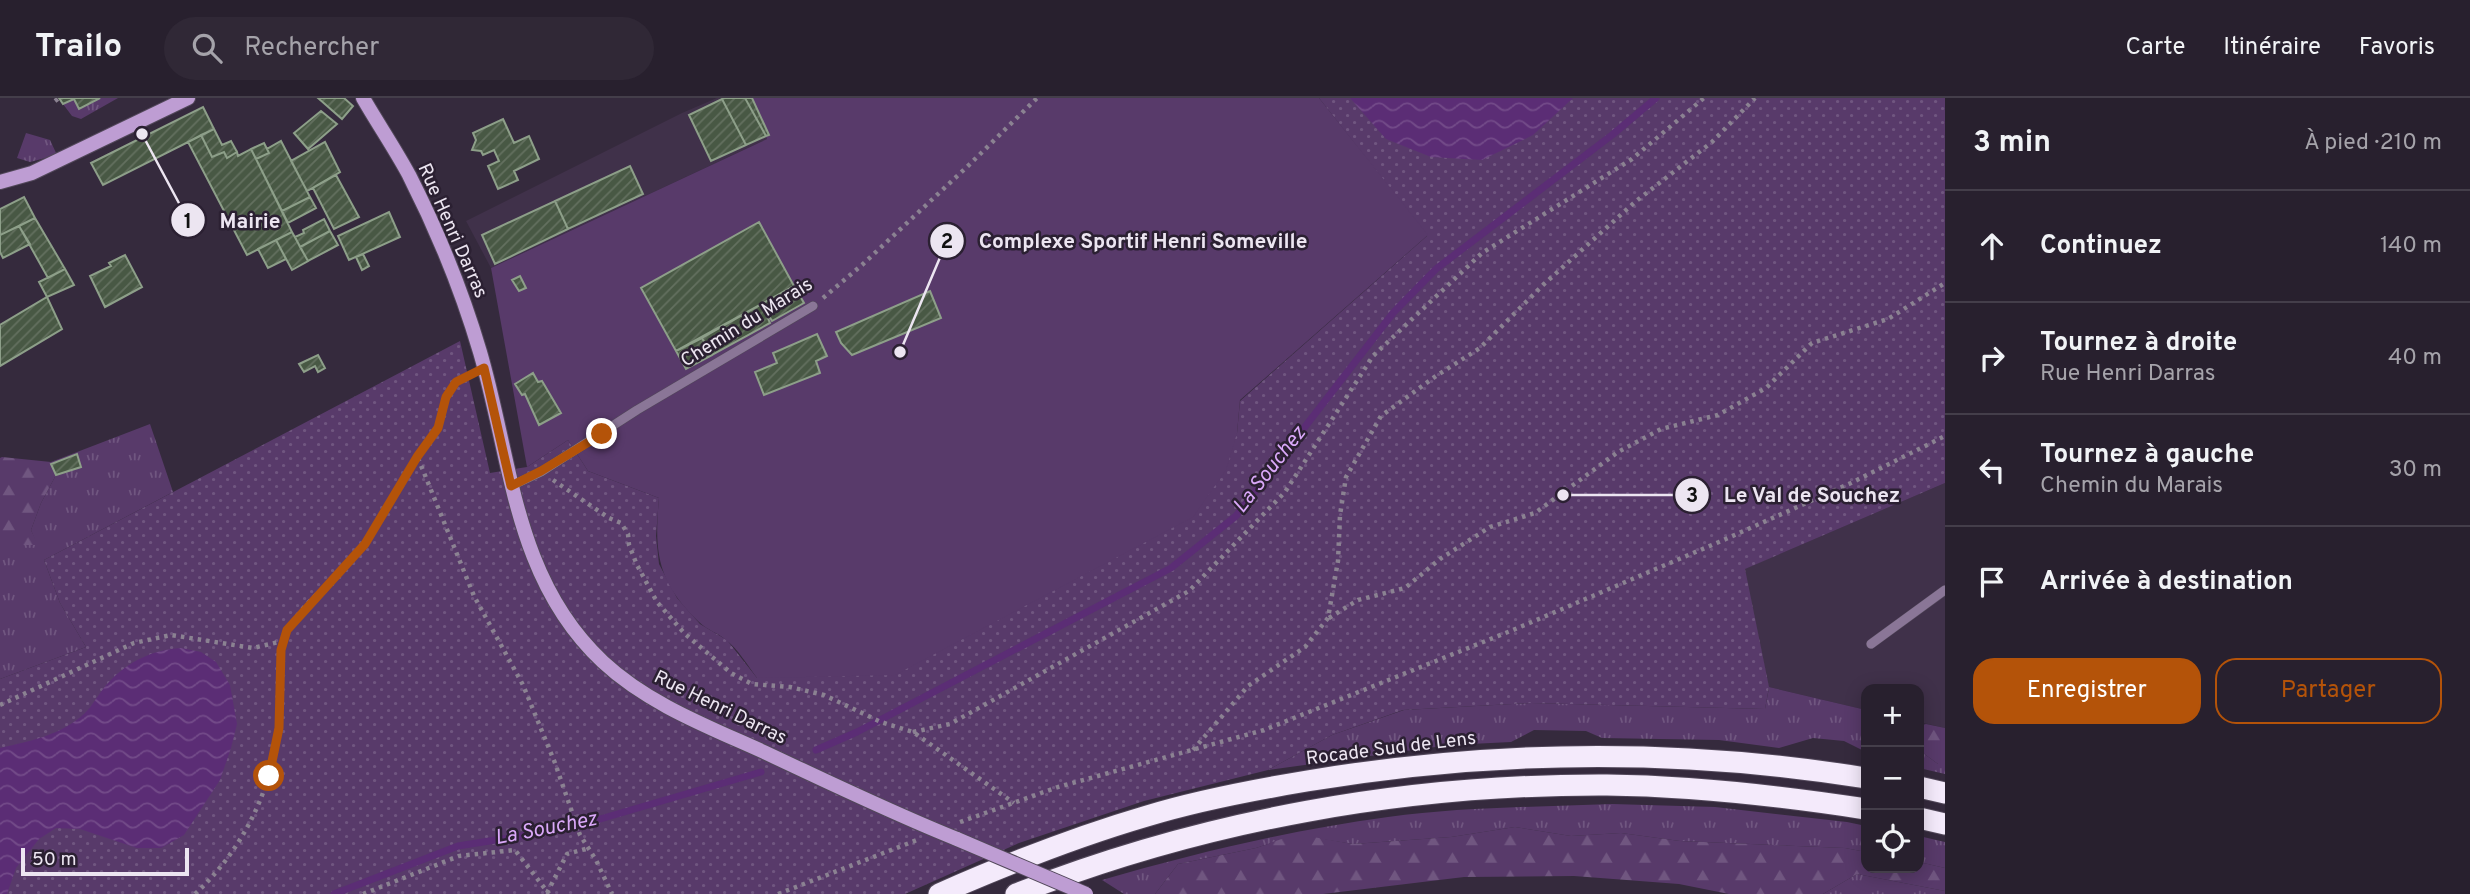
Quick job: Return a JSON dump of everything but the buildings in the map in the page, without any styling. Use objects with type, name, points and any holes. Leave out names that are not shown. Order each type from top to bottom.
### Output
[{"type":"highway","name":"Rocade Sud de Lens","points":[[939,894],[1078,837],[1149,815],[1241,792],[1374,770],[1499,759],[1621,756],[1741,762],[1861,777]]},
{"type":"highway","points":[[1016,894],[1120,857],[1243,823],[1351,803],[1485,788],[1608,785],[1705,790],[1783,797],[1861,808]]},
{"type":"highway","points":[[1924,788],[1945,793]]},
{"type":"highway","points":[[1924,819],[1945,824]]},
{"type":"street","points":[[0,182],[32,173],[188,98]]},
{"type":"street","name":"Rue Henri Darras","points":[[363,98],[408,174],[461,293],[484,368],[511,486],[543,583],[566,620],[602,661],[631,685],[672,709],[936,831],[1086,894]]},
{"type":"lane","name":"Chemin du Marais","points":[[511,486],[541,471],[637,410],[813,306]]},
{"type":"lane","points":[[1871,644],[1945,590]]},
{"type":"path","name":"Chemin du Marais","points":[[813,306],[930,202],[1037,98]]},
{"type":"path","points":[[914,732],[950,724],[1189,591],[1285,492],[1373,356],[1482,253],[1632,159],[1704,98]]},
{"type":"path","points":[[1328,618],[1338,561],[1340,515],[1346,477],[1381,416],[1480,348],[1543,285],[1635,202],[1712,142],[1755,98]]},
{"type":"path","points":[[1192,751],[1248,686],[1305,648],[1328,618],[1357,600],[1405,588],[1440,559],[1490,527],[1535,513],[1618,452],[1661,429],[1718,415],[1766,388],[1812,343],[1888,319],[1945,284]]},
{"type":"path","points":[[195,894],[221,867],[236,846],[255,812],[269,776],[279,728],[280,660],[283,641],[294,620],[365,544],[417,457],[438,428],[446,397],[456,382],[484,368]]},
{"type":"path","points":[[778,894],[936,831],[1058,787],[1264,730],[1513,630],[1851,483],[1945,436]]},
{"type":"path","points":[[417,457],[474,596],[523,685],[555,763],[580,835],[612,894]]},
{"type":"path","points":[[541,471],[609,518],[621,523],[628,534],[629,545],[637,565],[657,602],[685,634],[716,663],[752,684],[812,691],[891,726],[914,732],[1014,803]]},
{"type":"path","points":[[0,705],[134,643],[171,635],[253,648],[283,641]]},
{"type":"path","points":[[363,894],[459,856],[515,850],[548,893],[567,854],[589,848]]},
{"type":"shaded area","points":[[717,98],[745,98],[767,139],[491,268],[466,221]]},
{"type":"shaded area","points":[[1945,483],[1945,728],[1924,723],[1924,684],[1861,684],[1861,709],[1769,687],[1744,569]]},
{"type":"green space","points":[[100,98],[118,98],[81,119],[72,116],[63,104],[74,99],[79,108]]},
{"type":"green space","points":[[745,98],[1319,98],[1428,235],[1240,400],[1237,433],[1226,470],[1193,517],[895,675],[757,678],[739,653],[723,638],[702,625],[674,593],[661,565],[658,550],[659,498],[588,471],[568,440],[527,467],[491,268],[767,139]]},
{"type":"green space","points":[[1319,98],[1945,98],[1945,483],[1745,569],[1769,687],[1765,709],[1531,703],[1403,710],[1332,735],[1268,770],[1144,801],[1019,843],[905,894],[0,894],[0,679],[86,647],[60,603],[44,560],[460,341],[490,473],[527,467],[568,440],[588,471],[659,498],[656,536],[659,564],[677,598],[700,624],[727,640],[757,678],[1237,433],[1240,401],[1427,236]]},
{"type":"green space","points":[[26,133],[50,140],[57,155],[30,162],[17,158]]},
{"type":"green space","points":[[150,424],[173,492],[44,560],[60,603],[86,647],[0,679],[0,545],[37,545],[31,530],[56,475],[81,466],[51,462]]},
{"type":"green space","points":[[2,457],[51,462],[56,475],[31,530],[38,545],[0,545]]},
{"type":"green space","points":[[1748,586],[1769,687],[1861,709],[1861,750],[1844,741],[1813,738],[1779,748],[1719,740],[1602,738],[1586,731],[1534,730],[1511,742],[1450,745],[1268,770],[1332,735],[1404,710],[1531,703],[1765,709],[1769,688]]},
{"type":"green space","points":[[1924,725],[1945,728],[1945,764],[1938,764],[1924,754]]},
{"type":"green space","points":[[1924,754],[1938,764],[1945,764],[1945,774],[1924,769]]},
{"type":"green space","points":[[1612,804],[1715,807],[1847,822],[1861,825],[1861,851],[1845,848],[1680,841],[1621,833],[1571,836],[1515,827],[1451,837],[1353,844],[1296,835],[1256,848],[1178,864],[1155,894],[1124,894],[1102,880],[1244,843],[1352,822],[1444,811]]},
{"type":"green space","points":[[1515,827],[1571,836],[1621,833],[1680,841],[1845,848],[1861,851],[1861,873],[1924,873],[1924,863],[1945,868],[1945,891],[1857,874],[1823,894],[1729,894],[1679,884],[1574,876],[1464,877],[1323,894],[1155,894],[1178,864],[1256,848],[1296,834],[1353,844],[1451,837]]},
{"type":"green space","points":[[1924,837],[1945,842],[1945,868],[1924,863]]},
{"type":"green space","points":[[1857,874],[1945,891],[1945,894],[1823,894]]},
{"type":"water","points":[[1350,98],[1573,98],[1533,135],[1482,160],[1431,157],[1386,139]]},
{"type":"water","points":[[181,648],[201,652],[216,662],[230,685],[237,724],[220,780],[184,835],[161,848],[137,848],[80,829],[56,828],[39,839],[16,868],[7,894],[0,894],[0,748],[45,736],[66,727],[85,713],[106,686],[125,668],[151,654]]},
{"type":"waterway","name":"La Souchez","points":[[816,750],[857,732],[1171,568],[1236,516],[1393,313],[1436,269],[1612,135],[1656,98]]},
{"type":"waterway","name":"La Souchez","points":[[334,894],[458,846],[566,829],[761,772]]},
{"type":"place","name":"Mairie","points":[[142,134]]},
{"type":"place","name":"Complexe Sportif Henri Someville","points":[[900,352]]},
{"type":"place","name":"Le Val de Souchez","points":[[1563,495]]},
{"type":"route","points":[[269,776],[279,728],[280,660],[287,630],[365,544],[417,457],[438,428],[446,397],[456,382],[484,368],[511,486],[519,484],[602,434]]}]
